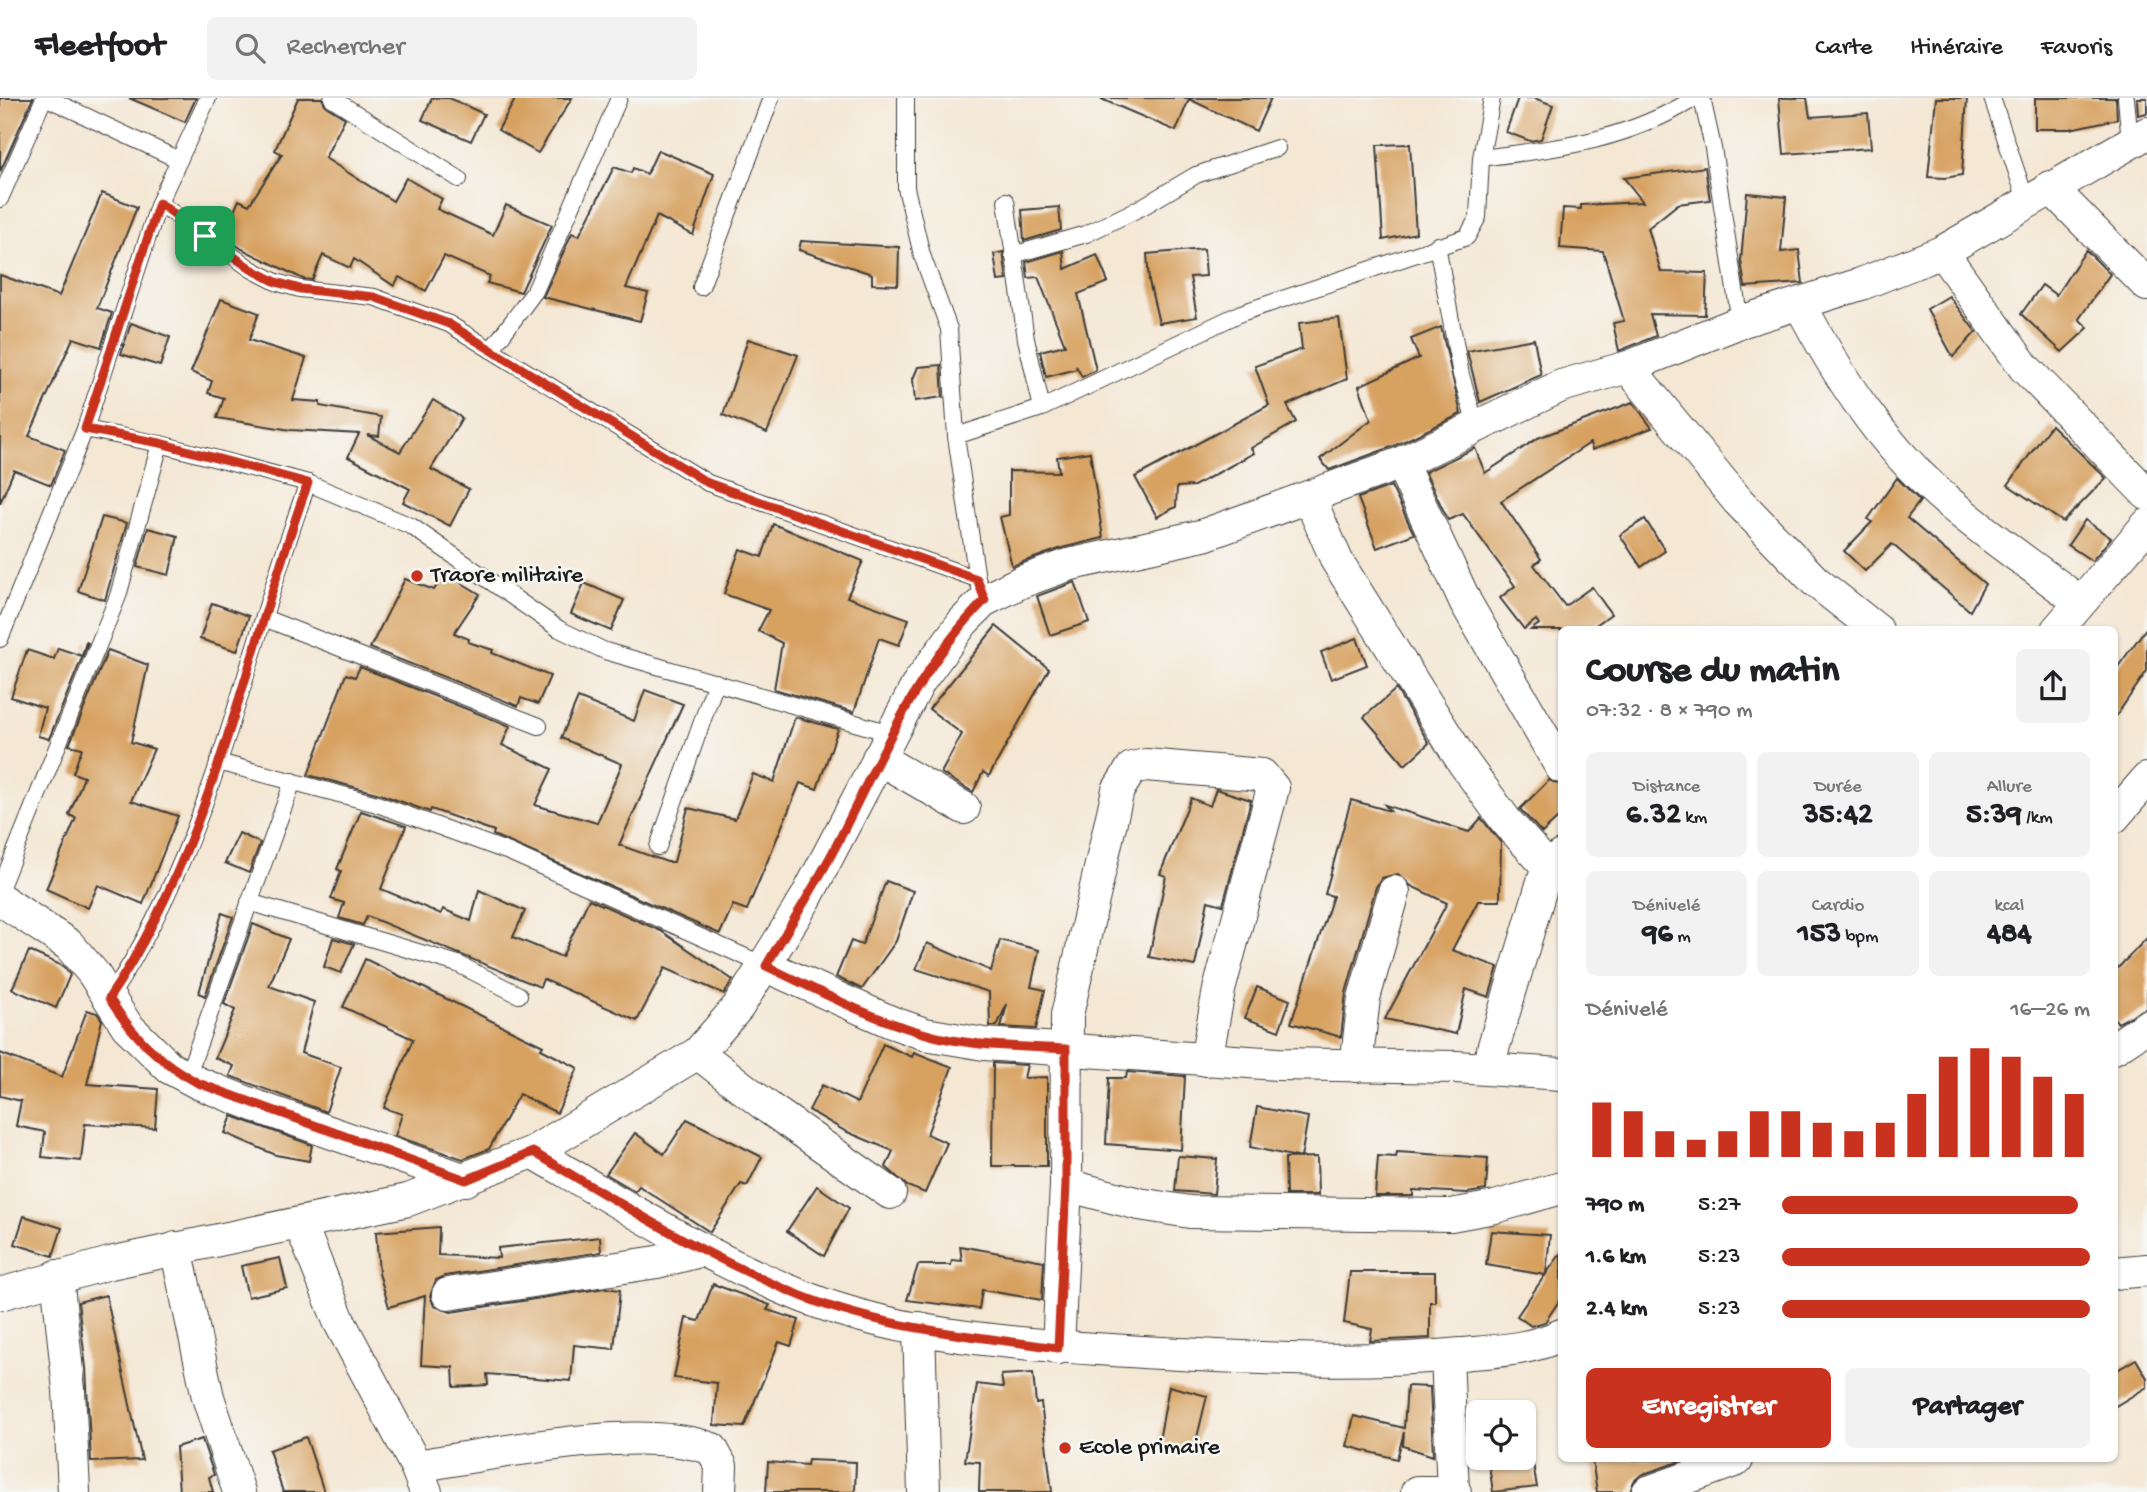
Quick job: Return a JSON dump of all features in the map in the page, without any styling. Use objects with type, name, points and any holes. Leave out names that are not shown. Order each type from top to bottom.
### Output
[{"type":"street","points":[[0,1294],[57,1276],[176,1248],[384,1207],[466,1180],[533,1152],[698,1053],[738,1007],[766,966],[840,839],[884,746],[919,682],[981,589],[1021,582],[1068,565],[1204,535],[1401,463],[1561,386],[1628,367],[1740,322],[1861,284],[1942,252],[2139,138]]},
{"type":"street","points":[[2038,195],[2147,285]]},
{"type":"street","points":[[1942,252],[2024,367],[2147,494]]},
{"type":"street","points":[[1800,304],[1830,362],[1865,414],[1901,455],[1939,494],[2080,602]]},
{"type":"street","points":[[1628,367],[1738,501],[1815,581],[1868,626]]},
{"type":"street","points":[[1401,463],[1466,603],[1558,762]]},
{"type":"street","points":[[1309,497],[1337,561],[1464,762],[1506,821],[1555,862],[1525,933],[1487,1069]]},
{"type":"street","points":[[2060,626],[2147,525]]},
{"type":"street","points":[[884,746],[964,808]]},
{"type":"street","points":[[1058,1348],[1066,1185],[1066,1049],[1074,978],[1122,779],[1132,768],[1146,765],[1262,775],[1273,788],[1219,990],[1206,1060]]},
{"type":"street","points":[[2118,812],[2147,779]]},
{"type":"street","points":[[1356,1066],[1364,998],[1394,892]]},
{"type":"street","points":[[0,899],[69,944],[127,1026],[170,1068],[261,1108],[466,1180]]},
{"type":"street","points":[[766,966],[891,1023],[925,1034],[984,1044],[1206,1060],[1558,1074]]},
{"type":"street","points":[[2118,1045],[2147,1026]]},
{"type":"street","points":[[698,1053],[770,1109],[890,1193]]},
{"type":"street","points":[[533,1152],[704,1250],[804,1297],[919,1328],[1058,1348],[1296,1361],[1447,1356],[1538,1344],[1558,1336]]},
{"type":"street","points":[[1066,1185],[1139,1204],[1190,1212],[1451,1215],[1494,1207],[1558,1189]]},
{"type":"street","points":[[300,1223],[339,1321],[421,1479],[537,1447],[628,1439],[670,1440],[712,1449],[721,1466],[720,1492]]},
{"type":"street","points":[[176,1248],[208,1397],[239,1492]]},
{"type":"street","points":[[448,1294],[657,1262],[704,1250]]},
{"type":"street","points":[[2118,1273],[2147,1270]]},
{"type":"street","points":[[57,1276],[69,1390],[74,1492]]},
{"type":"street","points":[[919,1328],[924,1492]]},
{"type":"street","points":[[1417,1492],[1454,1491],[1447,1356]]},
{"type":"street","points":[[1648,1492],[1731,1462]]},
{"type":"lane","points":[[0,199],[45,98],[179,160]]},
{"type":"lane","points":[[0,639],[85,429],[159,203],[208,98]]},
{"type":"lane","points":[[331,98],[459,179]]},
{"type":"lane","points":[[491,350],[535,291],[619,98]]},
{"type":"lane","points":[[701,287],[771,98]]},
{"type":"lane","points":[[906,98],[906,188],[922,255],[949,329],[956,436],[981,589]]},
{"type":"lane","points":[[956,436],[1042,408],[1241,313],[1467,237],[1473,231],[1478,216],[1481,158],[1492,98]]},
{"type":"lane","points":[[1481,158],[1599,141],[1639,128],[1695,98]]},
{"type":"lane","points":[[1702,98],[1713,148],[1740,322]]},
{"type":"lane","points":[[1992,98],[2038,195]]},
{"type":"lane","points":[[2126,98],[2139,138]]},
{"type":"lane","points":[[1013,255],[1086,234],[1142,207],[1202,172],[1277,148]]},
{"type":"lane","points":[[1006,201],[1026,339],[1042,408]]},
{"type":"lane","points":[[159,203],[251,269],[276,282],[310,290],[374,297],[449,324],[708,483],[981,589]]},
{"type":"lane","points":[[1437,246],[1461,375],[1476,425]]},
{"type":"lane","points":[[85,429],[160,443],[308,483],[411,526],[559,629],[605,651],[716,682],[884,746]]},
{"type":"lane","points":[[0,889],[118,596],[160,443]]},
{"type":"lane","points":[[109,998],[149,933],[219,762],[308,483]]},
{"type":"lane","points":[[264,618],[539,726]]},
{"type":"lane","points":[[657,847],[716,682]]},
{"type":"lane","points":[[219,762],[377,804],[509,852],[766,966]]},
{"type":"lane","points":[[187,1077],[293,781]]},
{"type":"lane","points":[[249,902],[458,964],[519,995]]},
{"type":"building","points":[[0,98],[33,98],[0,172]]},
{"type":"building","points":[[129,98],[196,98],[185,122]]},
{"type":"building","points":[[298,98],[322,98],[326,106],[345,118],[325,158],[393,201],[406,178],[442,199],[437,209],[493,235],[506,205],[552,225],[521,292],[487,283],[490,276],[444,256],[426,291],[399,277],[394,286],[354,259],[350,268],[323,255],[312,280],[303,279],[242,249],[223,236],[239,200],[249,205],[282,154],[275,150]]},
{"type":"building","points":[[432,98],[449,98],[484,114],[471,141],[422,120]]},
{"type":"building","points":[[516,98],[572,98],[538,153],[498,130]]},
{"type":"building","points":[[1099,98],[1271,98],[1256,131],[1189,99],[1176,131]]},
{"type":"building","points":[[1518,98],[1534,98],[1553,105],[1541,139],[1530,141],[1506,132]]},
{"type":"building","points":[[1779,98],[1807,98],[1810,117],[1868,113],[1871,148],[1784,154]]},
{"type":"building","points":[[1936,98],[1967,98],[1962,175],[1928,177]]},
{"type":"building","points":[[2035,98],[2116,98],[2117,119],[2070,129],[2035,129]]},
{"type":"building","points":[[2137,98],[2147,98],[2147,113],[2138,115]]},
{"type":"building","points":[[1410,144],[1416,233],[1383,240],[1377,145]]},
{"type":"building","points":[[658,150],[714,174],[693,235],[657,216],[626,288],[648,293],[640,321],[543,297],[572,233],[579,236],[614,167],[631,173],[633,168],[647,174]]},
{"type":"building","points":[[1705,167],[1710,200],[1678,204],[1648,228],[1661,272],[1707,273],[1705,315],[1650,314],[1656,336],[1619,351],[1613,323],[1624,321],[1603,251],[1560,248],[1563,208],[1581,209],[1581,205],[1643,202],[1624,178]]},
{"type":"building","points":[[102,193],[137,207],[97,308],[112,313],[101,347],[73,338],[29,436],[65,450],[51,485],[14,470],[0,503],[0,275],[59,296]]},
{"type":"building","points":[[1747,193],[1786,197],[1781,252],[1799,250],[1803,283],[1745,287],[1741,261]]},
{"type":"building","points":[[1059,207],[1061,230],[1024,241],[1022,210]]},
{"type":"building","points":[[801,241],[899,247],[898,285],[872,284],[872,274],[799,250]]},
{"type":"building","points":[[1204,249],[1206,276],[1190,277],[1197,317],[1159,323],[1149,281],[1147,254]]},
{"type":"building","points":[[2086,250],[2110,274],[2079,319],[2088,328],[2062,352],[2021,314],[2042,285],[2056,295]]},
{"type":"building","points":[[1063,251],[1065,269],[1097,255],[1108,282],[1078,294],[1096,370],[1082,377],[1076,366],[1077,369],[1046,377],[1040,351],[1065,345],[1038,277],[1028,278],[1026,262]]},
{"type":"building","points":[[1003,252],[1007,280],[998,281],[994,254]]},
{"type":"building","points":[[1949,296],[1976,332],[1953,357],[1927,309]]},
{"type":"building","points":[[221,299],[259,313],[249,340],[306,358],[293,400],[320,402],[320,406],[381,417],[379,436],[367,435],[400,452],[433,400],[462,418],[431,469],[469,489],[450,526],[403,502],[410,489],[348,457],[359,434],[291,430],[217,418],[224,398],[208,393],[212,381],[191,372]]},
{"type":"building","points":[[1339,318],[1347,379],[1287,405],[1296,422],[1251,448],[1254,453],[1194,486],[1177,487],[1176,507],[1157,517],[1135,477],[1269,405],[1255,366],[1302,349],[1299,323]]},
{"type":"building","points":[[131,323],[170,337],[160,366],[121,354]]},
{"type":"building","points":[[1441,327],[1461,414],[1394,446],[1329,470],[1320,459],[1371,420],[1359,386],[1419,358],[1411,339]]},
{"type":"building","points":[[748,339],[798,355],[767,433],[723,415]]},
{"type":"building","points":[[1534,339],[1541,375],[1480,402],[1467,351]]},
{"type":"building","points":[[941,365],[943,397],[915,401],[913,379],[918,367]]},
{"type":"building","points":[[1633,402],[1652,428],[1592,450],[1590,443],[1501,501],[1541,559],[1534,565],[1565,606],[1592,587],[1611,614],[1594,626],[1558,626],[1558,630],[1531,630],[1539,624],[1536,620],[1524,629],[1500,598],[1515,586],[1463,514],[1448,520],[1425,472],[1475,448],[1485,473],[1538,438]]},
{"type":"building","points":[[2051,425],[2106,478],[2063,522],[2008,485]]},
{"type":"building","points":[[1090,452],[1103,538],[1062,548],[1012,566],[1000,517],[1009,515],[1009,471],[1059,472],[1057,457]]},
{"type":"building","points":[[1897,478],[1920,501],[1907,518],[1985,584],[1970,611],[1892,544],[1865,571],[1844,551],[1872,522],[1868,519]]},
{"type":"building","points":[[1391,486],[1414,534],[1377,548],[1358,498]]},
{"type":"building","points":[[102,517],[127,523],[105,600],[78,591]]},
{"type":"building","points":[[1645,519],[1665,551],[1641,567],[1620,535]]},
{"type":"building","points":[[2085,520],[2111,538],[2092,561],[2068,545]]},
{"type":"building","points":[[773,524],[863,561],[847,597],[909,619],[899,645],[879,638],[854,712],[774,689],[782,643],[758,631],[769,610],[724,594],[740,549],[762,557]]},
{"type":"building","points":[[148,528],[178,536],[169,575],[137,567]]},
{"type":"building","points":[[445,573],[480,594],[454,633],[469,639],[468,642],[493,650],[492,653],[550,676],[538,704],[521,698],[518,706],[370,648],[405,579],[434,590]]},
{"type":"building","points":[[1075,582],[1089,622],[1050,635],[1037,596]]},
{"type":"building","points":[[584,583],[624,600],[611,631],[571,614]]},
{"type":"building","points":[[212,603],[249,616],[237,651],[200,639]]},
{"type":"building","points":[[996,626],[1049,669],[989,776],[983,772],[973,792],[941,773],[962,734],[929,709]]},
{"type":"building","points":[[2147,627],[2147,671],[2118,713],[2118,667]]},
{"type":"building","points":[[1357,638],[1367,665],[1331,679],[1321,652]]},
{"type":"building","points":[[86,642],[88,643],[49,739],[38,736],[45,708],[11,697],[27,650],[54,659],[58,648],[82,656]]},
{"type":"building","points":[[108,650],[148,665],[131,742],[154,749],[131,801],[178,816],[143,904],[98,885],[88,908],[46,889],[76,818],[69,815],[84,777],[73,773],[82,748],[69,745]]},
{"type":"building","points":[[360,667],[510,726],[502,745],[552,769],[535,805],[597,823],[622,764],[561,738],[578,698],[634,721],[645,690],[683,704],[619,845],[667,862],[674,862],[688,808],[735,819],[753,774],[774,782],[795,717],[838,729],[817,789],[800,783],[747,910],[733,905],[720,934],[493,835],[494,831],[431,809],[430,812],[380,794],[308,775],[346,674],[355,677]]},
{"type":"building","points":[[1396,689],[1429,743],[1405,765],[1364,717]]},
{"type":"building","points":[[1549,780],[1558,784],[1558,818],[1542,833],[1520,809]]},
{"type":"building","points":[[1216,789],[1251,800],[1223,905],[1208,901],[1195,966],[1149,957],[1166,876],[1160,874],[1191,798],[1210,806]]},
{"type":"building","points":[[1351,800],[1390,811],[1385,805],[1469,832],[1481,818],[1501,843],[1500,901],[1478,901],[1452,950],[1498,967],[1489,997],[1466,989],[1456,1034],[1385,1019],[1447,903],[1411,886],[1398,874],[1382,878],[1376,887],[1346,993],[1341,1037],[1291,1023],[1333,896],[1325,894]]},
{"type":"building","points":[[361,811],[406,826],[381,889],[441,914],[443,909],[471,921],[479,890],[525,911],[513,937],[562,957],[589,899],[661,931],[733,980],[724,994],[665,968],[637,1021],[543,979],[540,987],[367,916],[363,925],[339,918],[344,903],[331,899],[341,871],[337,869]]},
{"type":"building","points":[[239,833],[260,843],[249,873],[225,863]]},
{"type":"building","points":[[886,881],[913,891],[896,941],[862,989],[836,977],[851,941],[862,945]]},
{"type":"building","points":[[222,913],[233,917],[205,996],[199,993]]},
{"type":"building","points":[[253,924],[289,939],[269,986],[314,1002],[301,1053],[341,1067],[326,1112],[230,1076],[234,1066],[215,1058],[235,1010],[224,1004]]},
{"type":"building","points":[[333,938],[354,944],[341,973],[324,967]]},
{"type":"building","points":[[2147,938],[2147,1008],[2118,1023],[2118,968]]},
{"type":"building","points":[[1000,940],[1039,950],[1031,987],[1045,990],[1036,1029],[1001,1027],[1007,1004],[997,1026],[990,1026],[989,992],[916,969],[927,943],[991,971]]},
{"type":"building","points":[[29,951],[63,966],[70,975],[56,1008],[12,989]]},
{"type":"building","points":[[365,959],[543,1046],[541,1049],[578,1068],[557,1113],[519,1094],[489,1149],[463,1159],[395,1136],[402,1114],[384,1108],[413,1039],[343,1007]]},
{"type":"building","points":[[1257,987],[1290,1000],[1279,1031],[1245,1018]]},
{"type":"building","points":[[87,1010],[97,1013],[102,1020],[87,1084],[158,1089],[155,1128],[85,1124],[81,1161],[42,1157],[45,1132],[16,1126],[21,1101],[0,1096],[0,1053],[62,1077]]},
{"type":"building","points":[[883,1044],[912,1057],[914,1052],[952,1067],[927,1134],[947,1143],[925,1193],[907,1186],[886,1167],[893,1151],[845,1131],[809,1110],[822,1085],[857,1103]]},
{"type":"building","points":[[993,1063],[1027,1065],[1024,1078],[1047,1077],[1047,1166],[992,1166]]},
{"type":"building","points":[[1127,1072],[1185,1076],[1181,1150],[1106,1144],[1109,1078],[1126,1078]]},
{"type":"building","points":[[1257,1107],[1308,1117],[1301,1158],[1250,1147]]},
{"type":"building","points":[[232,1116],[312,1145],[309,1161],[276,1155],[225,1133]]},
{"type":"building","points":[[687,1119],[762,1157],[747,1186],[741,1184],[710,1232],[639,1186],[635,1191],[606,1174],[635,1133],[664,1154]]},
{"type":"building","points":[[1397,1152],[1488,1158],[1486,1190],[1467,1193],[1413,1190],[1413,1196],[1375,1196],[1378,1156],[1396,1157]]},
{"type":"building","points":[[1178,1156],[1217,1159],[1214,1194],[1175,1191]]},
{"type":"building","points":[[1317,1157],[1318,1195],[1286,1195],[1285,1158]]},
{"type":"building","points":[[817,1186],[849,1208],[824,1256],[787,1231]]},
{"type":"building","points":[[24,1216],[62,1228],[53,1256],[15,1244]]},
{"type":"building","points":[[439,1227],[438,1255],[499,1258],[498,1248],[600,1237],[601,1252],[445,1276],[436,1280],[430,1296],[434,1306],[451,1312],[605,1288],[620,1290],[614,1349],[574,1345],[571,1381],[487,1374],[488,1385],[454,1387],[453,1367],[421,1365],[425,1296],[389,1307],[379,1273],[376,1232]]},
{"type":"building","points":[[1491,1231],[1550,1235],[1546,1274],[1558,1257],[1558,1302],[1545,1322],[1531,1326],[1517,1316],[1545,1275],[1486,1265]]},
{"type":"building","points":[[960,1246],[1044,1261],[1042,1300],[982,1290],[979,1309],[907,1300],[918,1265],[951,1265],[952,1260],[962,1261]]},
{"type":"building","points":[[280,1258],[287,1288],[248,1297],[241,1266]]},
{"type":"building","points":[[1350,1272],[1435,1272],[1435,1302],[1430,1302],[1430,1338],[1370,1341],[1372,1329],[1344,1323]]},
{"type":"building","points":[[713,1284],[770,1305],[767,1310],[799,1320],[791,1346],[779,1342],[744,1427],[714,1425],[717,1383],[674,1378],[686,1318],[699,1321]]},
{"type":"building","points":[[106,1295],[142,1460],[91,1462],[86,1368],[78,1302]]},
{"type":"building","points":[[2136,1359],[2147,1378],[2147,1387],[2118,1405],[2118,1370]]},
{"type":"building","points":[[1033,1373],[1036,1404],[1041,1403],[1052,1492],[979,1492],[980,1462],[965,1461],[977,1384],[1003,1387],[1001,1375]]},
{"type":"building","points":[[1169,1386],[1207,1396],[1194,1450],[1158,1446]]},
{"type":"building","points":[[1407,1386],[1430,1387],[1433,1456],[1403,1446],[1404,1432],[1397,1459],[1347,1446],[1354,1416],[1404,1428]]},
{"type":"building","points":[[306,1437],[324,1492],[283,1492],[269,1450]]},
{"type":"building","points":[[202,1439],[214,1475],[209,1477],[213,1492],[179,1492],[176,1447]]},
{"type":"building","points":[[808,1460],[856,1462],[855,1492],[766,1492],[768,1462],[807,1465]]},
{"type":"building","points":[[1592,1462],[1678,1462],[1641,1475],[1634,1481],[1630,1492],[1597,1492]]},
{"type":"building","points":[[1490,1470],[1534,1470],[1537,1487],[1493,1492]]},
{"type":"place","name":"Traore militaire","points":[[417,576]]},
{"type":"place","name":"Ecole primaire","points":[[1065,1448]]},
{"type":"route","points":[[159,203],[205,236],[251,269],[276,282],[300,289],[374,297],[449,324],[708,483],[747,500],[977,579],[985,600],[963,622],[919,682],[890,733],[840,839],[766,966],[891,1023],[925,1034],[984,1044],[1066,1049],[1066,1185],[1058,1348],[919,1328],[804,1297],[704,1250],[533,1152],[466,1180],[198,1083],[170,1068],[127,1026],[109,998],[149,933],[219,762],[291,528],[308,483],[160,443],[85,429],[159,203]]}]
